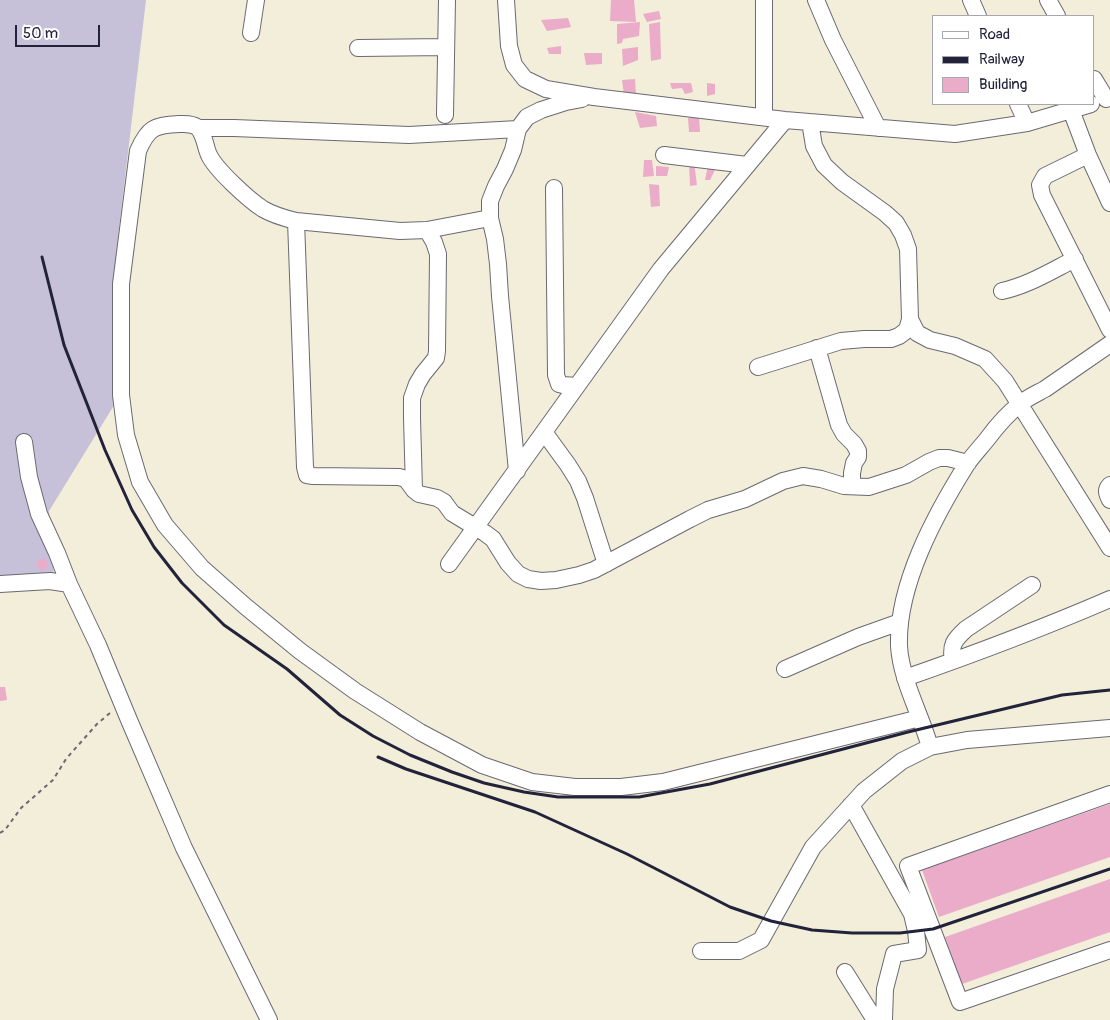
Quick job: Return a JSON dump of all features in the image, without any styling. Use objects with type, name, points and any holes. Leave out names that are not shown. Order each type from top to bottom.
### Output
[{"type":"street","points":[[251,33],[256,0]]},
{"type":"street","points":[[445,115],[447,0]]},
{"type":"street","points":[[506,0],[509,46],[514,65],[525,79],[546,89],[594,97],[784,120],[955,134],[1027,123],[1087,105]]},
{"type":"street","points":[[764,0],[764,117]]},
{"type":"street","points":[[816,0],[833,40],[878,128]]},
{"type":"street","points":[[971,0],[978,15]]},
{"type":"street","points":[[1048,0],[1056,15]]},
{"type":"street","points":[[358,48],[446,47]]},
{"type":"street","points":[[1095,83],[1100,101]]},
{"type":"street","points":[[517,471],[498,264],[490,218],[490,201],[496,186],[506,170],[518,129],[527,117],[541,110],[566,102],[594,97]]},
{"type":"street","points":[[1018,105],[1027,123]]},
{"type":"street","points":[[1071,110],[1088,155],[1110,203]]},
{"type":"street","points":[[449,564],[661,269],[784,120]]},
{"type":"street","points":[[758,367],[841,341],[891,339],[907,330],[910,319],[908,249],[903,235],[896,223],[885,213],[842,182],[824,165],[814,146],[810,122]]},
{"type":"street","points":[[518,129],[409,135],[198,128],[190,124],[164,124],[151,130],[144,137],[138,151],[121,284],[120,395],[126,436],[140,482],[165,525],[202,568],[245,606],[300,651],[355,691],[420,732],[482,766],[532,782],[575,787],[621,788],[663,782],[920,718]]},
{"type":"street","points":[[198,128],[209,155],[217,168],[264,209],[282,218],[400,231],[427,230],[490,218]]},
{"type":"street","points":[[664,155],[747,165]]},
{"type":"street","points":[[1088,155],[1045,176],[1040,185],[1042,195],[1110,330]]},
{"type":"street","points":[[554,188],[556,375],[559,384],[577,386]]},
{"type":"street","points":[[296,220],[307,475],[399,477],[406,479],[419,494],[437,498],[444,502],[452,514],[493,539],[508,563],[518,574],[528,579],[541,581],[556,580],[594,570],[690,518],[708,510],[745,499],[783,480],[803,476],[844,486],[869,487],[906,475],[939,458],[948,458],[968,463]]},
{"type":"street","points":[[414,490],[412,398],[423,374],[436,358],[437,350],[438,254],[427,230]]},
{"type":"street","points":[[1002,291],[1017,288],[1031,282],[1075,259]]},
{"type":"street","points":[[910,319],[917,333],[930,340],[955,346],[985,359],[1005,381],[1110,548]]},
{"type":"street","points":[[930,748],[905,678],[900,648],[900,622],[910,578],[920,550],[937,516],[968,463],[998,425],[1019,404],[1110,344]]},
{"type":"street","points":[[817,348],[840,424],[844,434],[858,451],[858,457],[854,463],[852,473],[852,486]]},
{"type":"street","points":[[544,432],[578,481],[606,564]]},
{"type":"street","points":[[24,442],[29,477],[39,514],[184,848],[269,1020]]},
{"type":"street","points":[[1110,485],[1106,493],[1110,500]]},
{"type":"street","points":[[0,584],[50,581],[69,584]]},
{"type":"street","points":[[953,661],[951,652],[958,636],[1032,585]]},
{"type":"street","points":[[905,678],[1054,623],[1110,599]]},
{"type":"street","points":[[785,669],[900,622]]},
{"type":"street","points":[[701,951],[739,951],[761,940],[813,846],[864,791],[902,761],[930,748],[967,740],[1110,728]]},
{"type":"street","points":[[1110,794],[908,866],[960,1002],[1110,950]]},
{"type":"street","points":[[851,806],[912,914],[916,931],[918,950],[894,954],[886,989],[884,1020]]},
{"type":"street","points":[[845,972],[875,1020]]},
{"type":"path","points":[[0,833],[5,830],[21,808],[54,780],[66,760],[97,724],[122,703]]},
{"type":"shaded area","points":[[0,0],[146,0],[116,254],[116,402],[49,511],[54,577],[0,578]]},
{"type":"building","points":[[611,0],[634,0],[636,22],[610,21]]},
{"type":"building","points":[[659,11],[661,19],[647,22],[643,14]]},
{"type":"building","points":[[568,18],[571,27],[547,31],[541,20]]},
{"type":"building","points":[[640,22],[639,36],[623,39],[622,43],[617,44],[617,24]]},
{"type":"building","points":[[660,22],[661,59],[651,61],[649,24]]},
{"type":"building","points":[[561,46],[561,54],[549,54],[547,48]]},
{"type":"building","points":[[638,47],[638,60],[623,66],[622,49]]},
{"type":"building","points":[[584,53],[602,53],[602,64],[586,65]]},
{"type":"building","points":[[635,79],[636,94],[624,95],[622,80]]},
{"type":"building","points":[[670,83],[691,83],[693,92],[685,94],[682,88],[672,89]]},
{"type":"building","points":[[707,83],[715,84],[715,94],[707,96]]},
{"type":"building","points":[[635,112],[656,116],[657,126],[640,128]]},
{"type":"building","points":[[699,117],[700,132],[689,132],[688,118]]},
{"type":"building","points":[[644,160],[652,160],[654,176],[643,177]]},
{"type":"building","points":[[689,162],[694,162],[697,185],[690,186]]},
{"type":"building","points":[[708,165],[716,168],[710,180],[705,180]]},
{"type":"building","points":[[656,166],[669,167],[667,176],[656,176]]},
{"type":"building","points":[[649,184],[659,185],[660,206],[651,207]]},
{"type":"building","points":[[45,558],[49,567],[40,571],[36,562]]},
{"type":"building","points":[[0,687],[5,687],[7,700],[0,701]]},
{"type":"building","points":[[1110,804],[1110,857],[939,917],[922,870]]},
{"type":"building","points":[[1110,879],[1110,932],[962,984],[945,937]]},
{"type":"railway","points":[[42,257],[64,345],[105,450],[132,510],[154,547],[182,583],[224,625],[287,669],[340,715],[373,736],[410,755],[484,783],[524,792],[558,797],[639,797],[710,784],[908,732],[1062,695],[1110,690]]},
{"type":"railway","points":[[378,757],[406,769],[535,812],[627,854],[730,907],[771,921],[812,930],[852,933],[900,933],[933,929],[1110,869]]}]
